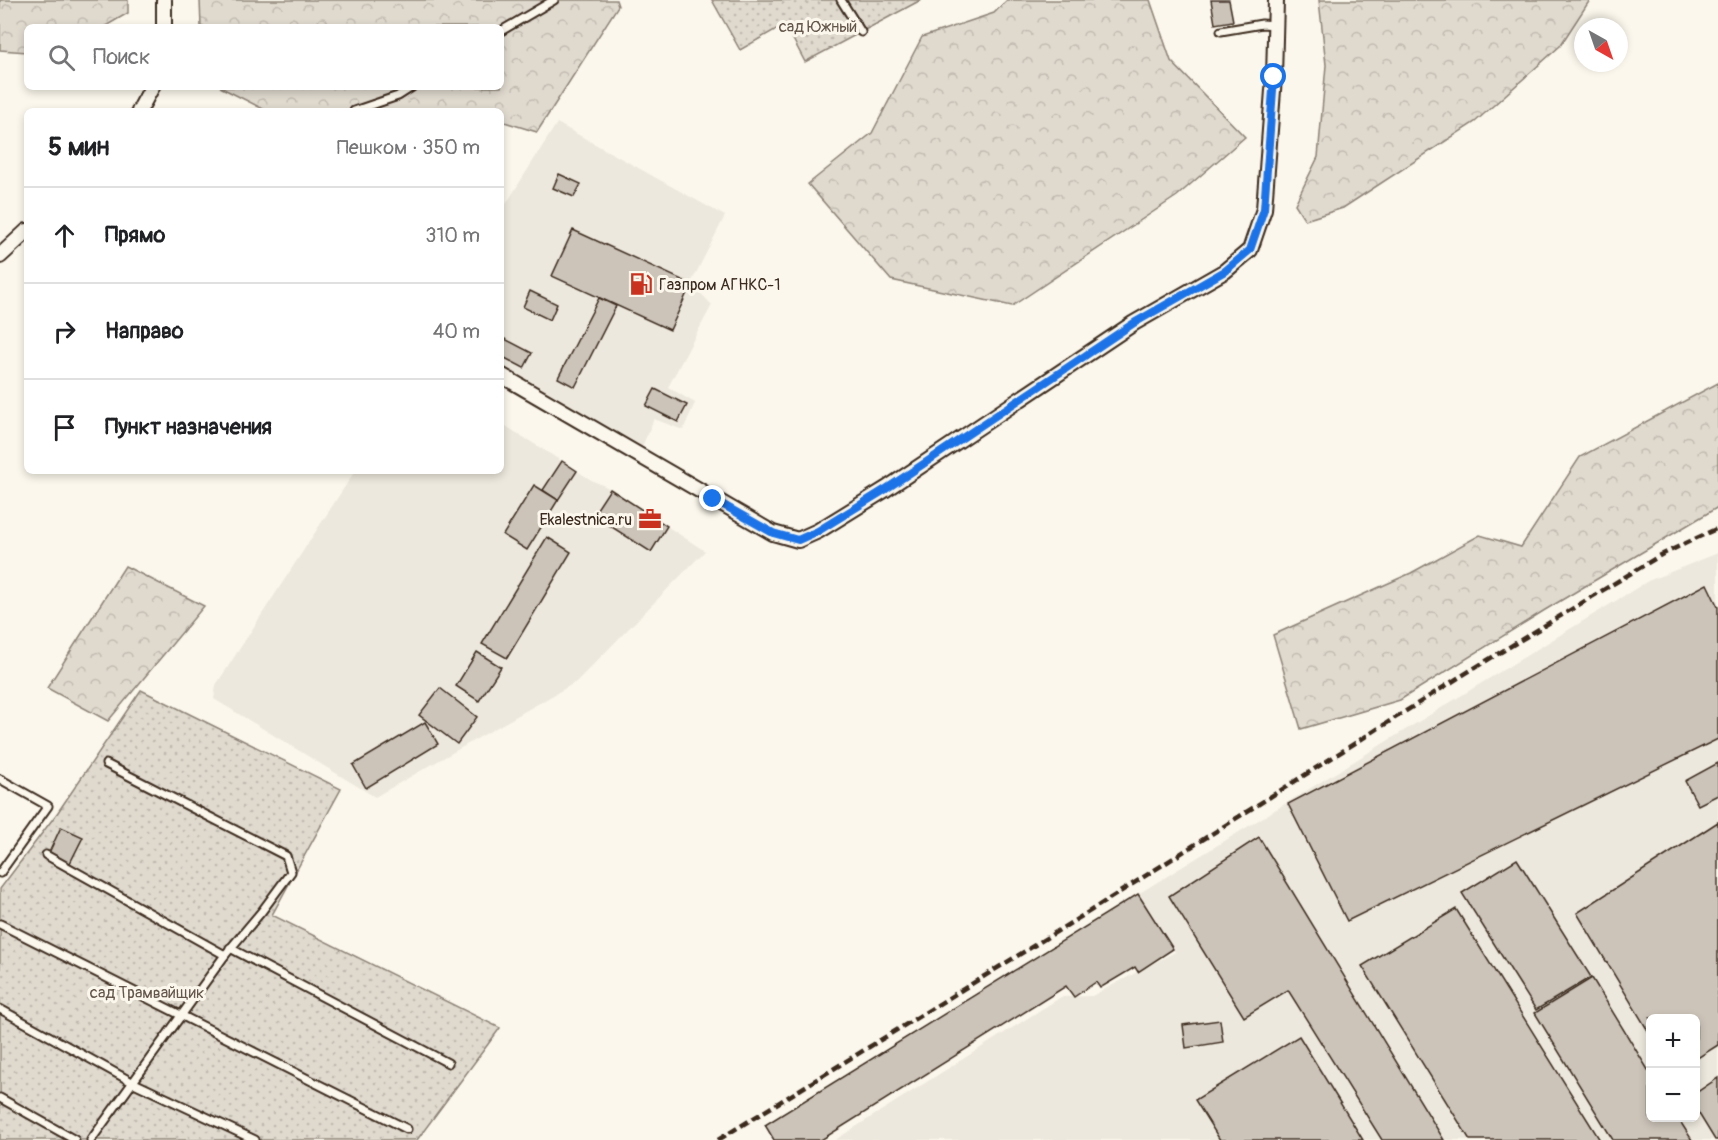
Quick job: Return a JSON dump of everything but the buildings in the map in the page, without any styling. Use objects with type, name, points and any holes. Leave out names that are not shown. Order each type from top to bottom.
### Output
[{"type":"street","points":[[164,0],[164,24]]},
{"type":"street","points":[[504,377],[773,533],[798,540],[886,489],[1134,323],[1225,271],[1250,250],[1264,209],[1274,77],[1276,0]]},
{"type":"street","points":[[142,108],[150,90]]},
{"type":"street","points":[[0,256],[24,234]]},
{"type":"lane","points":[[504,29],[554,0]]},
{"type":"lane","points":[[842,0],[861,32]]},
{"type":"lane","points":[[1221,31],[1262,24],[1275,25]]},
{"type":"lane","points":[[363,108],[398,96],[407,90]]},
{"type":"lane","points":[[91,1140],[180,1015],[291,872],[286,856],[106,764]]},
{"type":"lane","points":[[0,779],[48,806],[0,873]]},
{"type":"lane","points":[[46,855],[225,955]]},
{"type":"lane","points":[[0,924],[406,1129]]},
{"type":"lane","points":[[231,948],[448,1063]]},
{"type":"lane","points":[[0,1009],[132,1082],[255,1140]]},
{"type":"lane","points":[[0,1098],[75,1140]]},
{"type":"shaded area","points":[[557,123],[725,216],[691,283],[712,305],[668,387],[695,403],[683,430],[654,419],[641,449],[504,366],[504,207]]},
{"type":"shaded area","points":[[504,425],[593,481],[605,486],[705,551],[576,682],[375,797],[214,699],[216,685],[353,474],[504,474]]},
{"type":"shaded area","points":[[1718,553],[1718,1140],[835,1140],[1061,997],[1092,996],[1175,952],[1138,894],[1648,581]]},
{"type":"green space","points":[[0,0],[128,0],[128,13],[109,24],[24,24],[24,52],[0,50]]},
{"type":"green space","points":[[200,0],[616,0],[618,6],[537,132],[504,122],[504,108],[261,108],[226,90],[504,90],[504,24],[201,24]]},
{"type":"green space","name":"сад Южный","points":[[712,0],[921,0],[805,62],[785,24],[740,50]]},
{"type":"green space","points":[[1007,0],[1150,0],[1171,61],[1245,137],[1177,196],[1012,306],[891,280],[808,184],[872,133],[922,37],[994,13]]},
{"type":"green space","points":[[1319,0],[1590,0],[1578,18],[1574,18],[1574,25],[1560,46],[1475,122],[1343,208],[1305,220],[1295,204],[1318,157],[1326,65]]},
{"type":"green space","points":[[1718,383],[1718,507],[1400,700],[1301,729],[1273,635],[1411,573],[1480,535],[1521,547],[1580,457]]},
{"type":"green space","points":[[125,566],[204,606],[108,721],[47,688]]},
{"type":"green space","name":"сад Трамвайщик","points":[[141,690],[341,789],[272,915],[500,1028],[417,1140],[0,1140],[0,889],[58,812]]},
{"type":"railway","points":[[718,1140],[1082,916],[1458,678],[1661,555],[1718,528]]},
{"type":"place","name":"Газпром АГНКС-1","points":[[641,284]]},
{"type":"place","name":"Ekalestnica.ru","points":[[650,519]]},
{"type":"route","points":[[713,499],[773,533],[798,540],[818,531],[886,489],[1134,323],[1225,271],[1250,250],[1264,209],[1274,77]]}]
